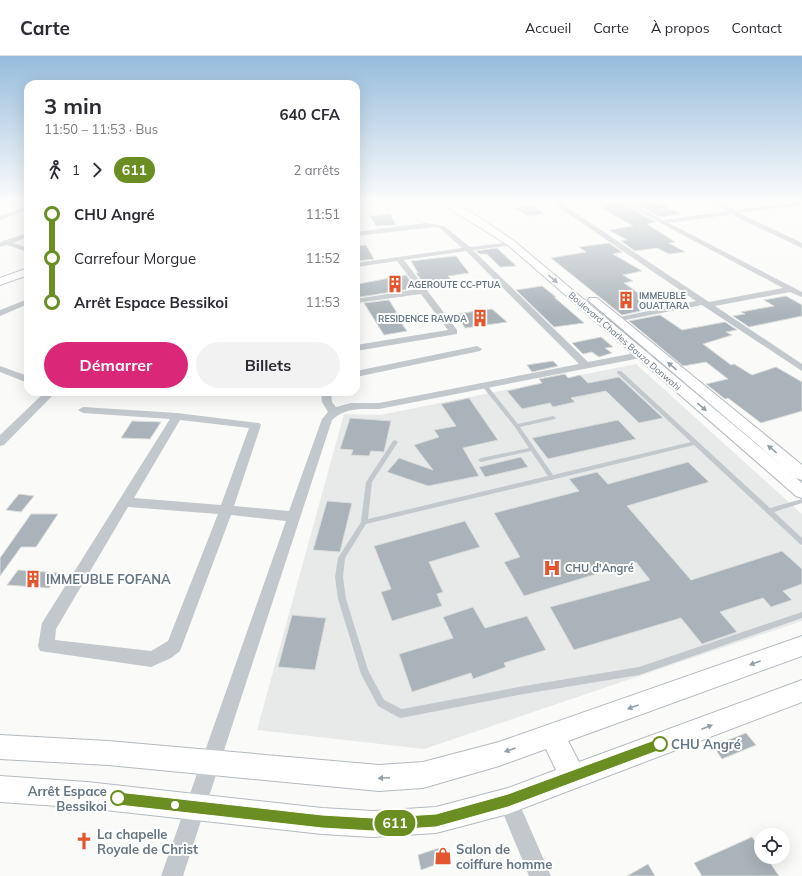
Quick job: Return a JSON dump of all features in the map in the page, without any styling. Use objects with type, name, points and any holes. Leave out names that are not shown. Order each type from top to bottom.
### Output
[{"type":"main road","name":"Boulevard Charles Bauza Donwahi","points":[[505,239],[802,492]]},
{"type":"main road","name":"Boulevard Charles Bauza Donwahi","points":[[517,239],[618,320],[802,474]]},
{"type":"main road","points":[[0,276],[24,267]]},
{"type":"main road","points":[[0,282],[24,273]]},
{"type":"main road","points":[[0,746],[108,753],[379,778],[423,775],[499,754],[802,646]]},
{"type":"main road","points":[[0,789],[87,795],[322,822],[373,824],[436,820],[508,801],[573,778],[802,690]]},
{"type":"main road","points":[[552,735],[573,778]]},
{"type":"street","points":[[2,243],[14,239]]},
{"type":"street","points":[[456,239],[585,365]]},
{"type":"street","points":[[609,239],[802,368]]},
{"type":"street","points":[[696,239],[802,295]]},
{"type":"street","points":[[786,239],[802,246]]},
{"type":"street","points":[[790,241],[800,239]]},
{"type":"street","points":[[2,243],[24,249]]},
{"type":"street","points":[[360,264],[511,243]]},
{"type":"street","points":[[360,347],[454,332],[399,259]]},
{"type":"street","points":[[618,320],[802,288]]},
{"type":"street","points":[[360,300],[422,291]]},
{"type":"street","points":[[0,313],[24,303]]},
{"type":"street","points":[[360,373],[477,349]]},
{"type":"street","points":[[172,876],[327,419],[333,412],[353,406],[379,406],[656,352]]},
{"type":"street","points":[[0,369],[24,378]]},
{"type":"street","points":[[0,442],[47,396]]},
{"type":"street","points":[[326,396],[327,402],[333,412]]},
{"type":"street","points":[[83,410],[177,416],[255,425],[226,510],[174,646],[165,653],[151,659],[46,646],[48,628],[177,416]]},
{"type":"street","points":[[126,502],[295,517]]},
{"type":"street","points":[[508,801],[540,876]]},
{"type":"lane","points":[[619,372],[802,542]]},
{"type":"lane","points":[[485,386],[517,426],[552,478]]},
{"type":"lane","points":[[517,426],[553,418]]},
{"type":"lane","points":[[396,442],[369,482],[364,522],[342,558],[339,576],[342,599],[364,671],[381,703],[401,714],[524,690],[639,671],[802,615]]},
{"type":"lane","points":[[364,522],[695,443]]},
{"type":"lane","points":[[481,460],[532,449]]},
{"type":"lane","points":[[768,511],[802,501]]},
{"type":"shaded area","name":"CHU d'Angré","points":[[636,364],[802,514],[802,621],[424,749],[257,730],[344,414],[380,415]]},
{"type":"building","points":[[626,239],[671,239],[675,242],[669,243],[685,252],[669,254],[657,248],[635,251],[621,241],[627,240]]},
{"type":"building","points":[[609,243],[622,252],[613,254],[642,271],[623,275],[633,281],[624,283],[658,307],[622,315],[551,258],[586,252],[579,247]]},
{"type":"building","points":[[366,245],[374,259],[360,261],[360,246]]},
{"type":"building","points":[[497,248],[516,266],[500,267],[487,254],[480,254],[476,251]]},
{"type":"building","points":[[456,256],[469,273],[448,276],[453,282],[425,285],[416,273],[418,273],[411,261]]},
{"type":"building","points":[[406,275],[414,286],[409,287],[410,289],[360,297],[360,284]]},
{"type":"building","points":[[542,286],[584,323],[554,327],[516,290]]},
{"type":"building","points":[[786,296],[802,305],[802,316],[749,327],[733,316],[745,314],[741,312],[774,306],[764,300]]},
{"type":"building","points":[[389,300],[397,313],[394,313],[407,331],[384,335],[364,303]]},
{"type":"building","name":"RESIDENCE RAWDA","points":[[492,309],[507,322],[465,328],[456,314]]},
{"type":"building","points":[[660,315],[682,330],[725,322],[737,330],[726,332],[732,335],[703,344],[731,365],[734,364],[752,375],[776,367],[802,382],[802,411],[761,423],[728,398],[725,399],[706,384],[728,379],[706,362],[683,366],[629,321]]},
{"type":"building","points":[[601,337],[613,347],[605,348],[612,353],[599,357],[592,352],[583,354],[572,343]]},
{"type":"building","points":[[553,361],[558,366],[532,372],[527,365]]},
{"type":"building","points":[[565,374],[568,378],[580,375],[588,383],[619,377],[663,418],[639,423],[606,391],[571,398],[575,402],[553,407],[550,403],[522,409],[507,391],[542,383],[539,379]]},
{"type":"building","points":[[469,398],[498,440],[463,448],[479,476],[428,486],[387,472],[399,458],[433,470],[414,445],[439,437],[434,430],[456,426],[441,404]]},
{"type":"building","points":[[350,418],[391,421],[384,452],[371,451],[369,456],[351,455],[353,450],[340,449]]},
{"type":"building","points":[[618,420],[636,439],[548,459],[532,438]]},
{"type":"building","points":[[132,421],[161,422],[150,439],[121,438]]},
{"type":"building","points":[[521,457],[528,467],[485,477],[479,467]]},
{"type":"building","points":[[688,462],[709,482],[627,506],[691,580],[782,551],[802,569],[802,584],[783,591],[792,600],[771,607],[763,598],[720,612],[737,632],[702,644],[681,618],[574,650],[550,607],[650,580],[636,562],[524,596],[504,562],[520,557],[494,513],[579,491],[569,479],[597,472],[608,484]]},
{"type":"building","points":[[19,494],[34,496],[21,512],[6,510]]},
{"type":"building","points":[[327,501],[352,503],[340,552],[313,550]]},
{"type":"building","points":[[31,514],[58,514],[36,547],[21,547],[0,576],[0,558]]},
{"type":"building","points":[[465,521],[480,547],[429,562],[443,592],[437,594],[442,606],[392,621],[381,592],[391,589],[374,546]]},
{"type":"building","name":"IMMEUBLE FOFANA","points":[[18,570],[59,573],[49,588],[7,585]]},
{"type":"building","points":[[473,607],[485,628],[527,616],[546,650],[504,663],[506,667],[473,679],[471,673],[412,692],[399,654],[453,638],[443,617]]},
{"type":"building","points":[[292,615],[326,618],[315,670],[278,667]]},
{"type":"building","points":[[746,733],[756,745],[722,759],[713,746]]},
{"type":"building","points":[[752,837],[754,840],[754,864],[771,864],[779,876],[702,876],[694,863]]},
{"type":"building","points":[[439,848],[443,862],[421,870],[418,855]]},
{"type":"building","points":[[648,864],[655,876],[627,876]]},
{"type":"bus line","name":"611","points":[[118,798],[322,822],[373,824],[436,820],[508,801],[573,778],[660,744]]},
{"type":"place","name":"AGEROUTE CC-PTUA","points":[[395,284]]},
{"type":"place","name":"IMMEUBLE OUATTARA","points":[[626,300]]},
{"type":"place","name":"RESIDENCE RAWDA","points":[[480,318]]},
{"type":"place","name":"CHU d'Angré","points":[[552,568]]},
{"type":"place","name":"IMMEUBLE FOFANA","points":[[33,579]]},
{"type":"place","name":"CHU Angré","points":[[660,744]]},
{"type":"place","name":"Arrêt Espace Bessikoi","points":[[118,798]]},
{"type":"place","name":"La chapelle Royale de Christ","points":[[84,841]]},
{"type":"place","name":"Salon de coiffure homme","points":[[443,856]]}]
